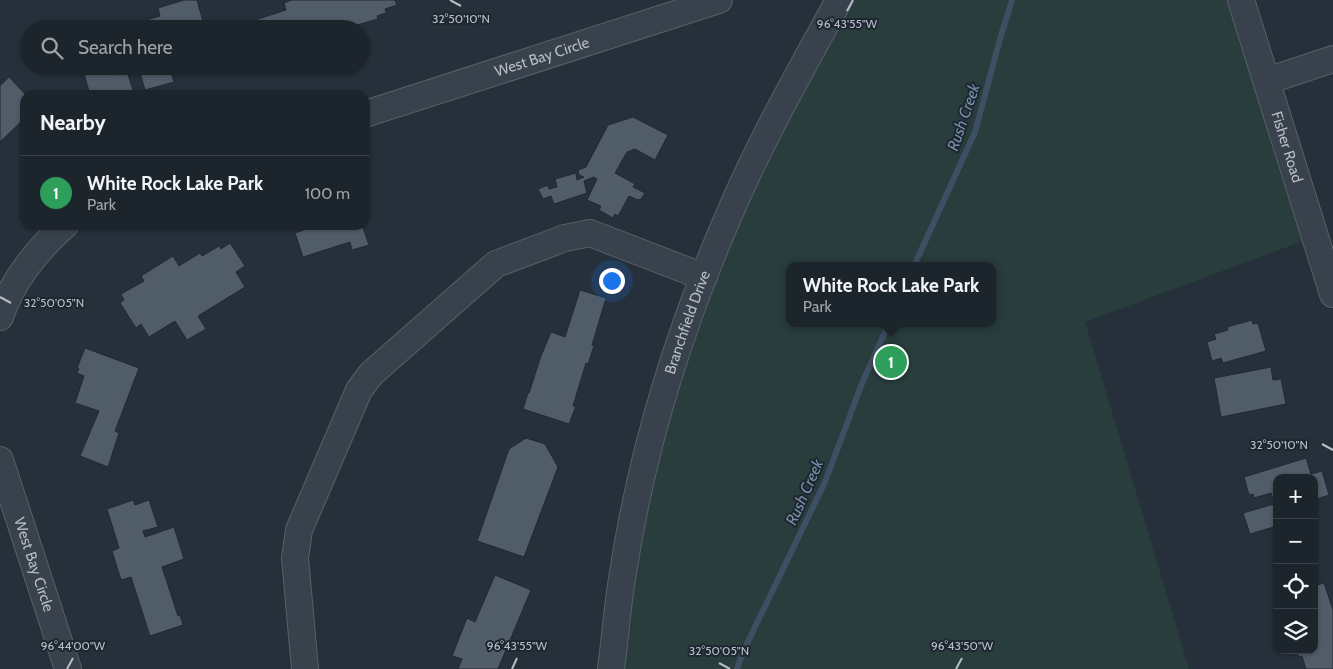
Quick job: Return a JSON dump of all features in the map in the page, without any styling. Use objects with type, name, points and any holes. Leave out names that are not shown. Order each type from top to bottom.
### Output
[{"type":"street","name":"West Bay Circle","points":[[370,112],[719,0]]},
{"type":"street","name":"Branchfield Drive","points":[[611,669],[622,579],[640,484],[662,394],[704,277],[732,207],[775,120],[839,0]]},
{"type":"street","name":"Fisher Road","points":[[1241,0],[1327,254],[1333,294]]},
{"type":"street","points":[[1267,81],[1333,59]]},
{"type":"street","points":[[0,317],[6,298],[30,262],[60,230]]},
{"type":"street","points":[[305,669],[295,558],[300,530],[359,390],[372,374],[496,264],[565,238],[590,233],[704,277]]},
{"type":"street","name":"West Bay Circle","points":[[0,460],[68,669]]},
{"type":"green space","points":[[851,0],[1229,0],[1303,241],[1085,322],[1189,669],[622,669],[636,562],[651,489],[673,402],[714,278],[748,196]]},
{"type":"building","points":[[184,0],[197,0],[203,20],[146,20],[160,16],[158,8]]},
{"type":"building","points":[[292,0],[395,0],[397,5],[385,9],[386,13],[377,16],[378,19],[370,21],[255,20],[286,10],[284,3]]},
{"type":"building","points":[[84,75],[128,75],[133,90],[89,90]]},
{"type":"building","points":[[141,75],[172,75],[174,82],[145,90]]},
{"type":"building","points":[[9,77],[21,90],[20,123],[0,142],[0,86]]},
{"type":"building","points":[[633,117],[668,135],[655,160],[635,149],[627,152],[615,173],[635,184],[633,187],[645,193],[641,199],[638,200],[629,196],[618,216],[615,214],[613,218],[599,210],[601,206],[587,200],[597,179],[594,177],[584,181],[587,193],[554,204],[551,196],[543,199],[538,189],[548,185],[549,189],[557,187],[555,179],[576,173],[577,180],[584,177],[579,175],[578,170],[586,167],[608,125]]},
{"type":"building","points":[[304,230],[364,230],[369,245],[352,250],[350,242],[303,257],[295,233]]},
{"type":"building","points":[[230,243],[245,266],[236,272],[245,287],[198,316],[206,329],[187,340],[175,321],[149,337],[141,324],[136,328],[120,303],[124,300],[121,294],[144,281],[141,276],[173,256],[179,266],[200,253],[202,256],[219,246],[221,249]]},
{"type":"building","points":[[580,290],[606,298],[592,345],[594,346],[588,364],[586,363],[573,406],[576,406],[569,424],[523,409],[551,332],[565,337]]},
{"type":"building","points":[[1252,320],[1253,324],[1258,323],[1266,351],[1223,363],[1221,358],[1212,361],[1207,342],[1216,339],[1214,334],[1228,330],[1227,327]]},
{"type":"building","points":[[85,348],[139,368],[115,431],[119,433],[108,467],[80,456],[99,411],[75,403],[84,376],[77,373],[79,368],[77,368]]},
{"type":"building","points":[[1271,367],[1273,380],[1281,379],[1286,404],[1221,417],[1214,378]]},
{"type":"building","points":[[526,438],[545,444],[558,467],[524,557],[477,541],[509,449]]},
{"type":"building","points":[[1306,458],[1311,474],[1273,474],[1273,500],[1271,493],[1254,498],[1253,494],[1249,495],[1244,477]]},
{"type":"building","points":[[1322,471],[1329,495],[1318,499],[1318,474],[1311,474]]},
{"type":"building","points":[[133,500],[135,505],[149,500],[158,527],[143,531],[145,537],[174,527],[184,559],[162,567],[178,616],[180,615],[183,625],[150,636],[131,577],[121,580],[112,551],[119,548],[107,509]]},
{"type":"building","points":[[1273,504],[1273,527],[1250,534],[1243,513]]},
{"type":"building","points":[[495,575],[531,590],[498,669],[458,669],[462,659],[452,656],[467,618],[475,622]]},
{"type":"building","points":[[1324,583],[1333,610],[1333,669],[1306,669],[1302,656],[1299,657],[1298,654],[1318,654],[1318,585]]},
{"type":"waterway","name":"Rush Creek","points":[[916,262],[975,132],[1012,0]]},
{"type":"waterway","name":"Rush Creek","points":[[737,669],[743,652],[825,482],[863,381],[887,327]]},
{"type":"place","name":"White Rock Lake Park","points":[[891,362]]}]
